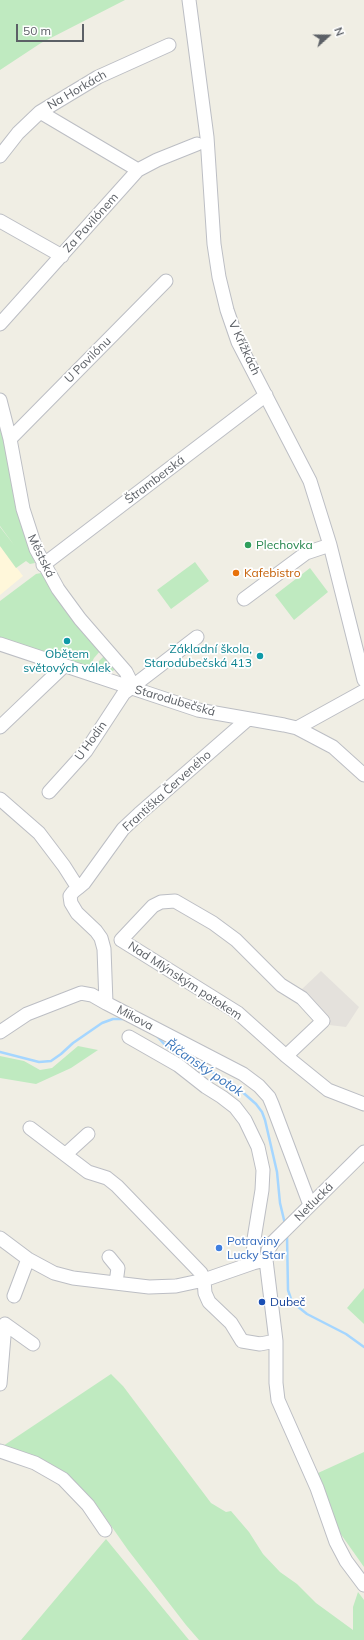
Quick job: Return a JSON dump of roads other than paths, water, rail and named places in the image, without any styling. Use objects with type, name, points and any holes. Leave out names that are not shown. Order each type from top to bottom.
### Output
[{"type":"street","name":"V Křížkách","points":[[189,0],[206,137],[212,220],[219,277],[227,310],[238,342],[310,481],[330,545],[364,680]]},
{"type":"street","name":"Na Horkách","points":[[0,156],[18,133],[40,112],[98,77],[169,45]]},
{"type":"street","points":[[40,112],[138,170]]},
{"type":"street","name":"Za Pavilónem","points":[[0,324],[138,170],[157,160],[197,144]]},
{"type":"street","points":[[0,221],[62,256]]},
{"type":"street","name":"U Pavilónu","points":[[10,439],[166,281]]},
{"type":"street","name":"Štramberská","points":[[44,565],[266,395]]},
{"type":"street","name":"Městská","points":[[0,400],[10,439],[25,516],[36,549],[58,589],[80,619],[126,672],[129,678],[130,688]]},
{"type":"street","points":[[244,599],[306,553],[330,545]]},
{"type":"street","name":"U Hodin","points":[[49,792],[86,751],[124,693],[197,637]]},
{"type":"street","name":"Starodubečská","points":[[0,644],[198,710],[297,728],[333,747],[364,775]]},
{"type":"street","points":[[0,727],[64,666]]},
{"type":"street","points":[[297,728],[364,691]]},
{"type":"street","name":"Františka Červeného","points":[[74,892],[84,883],[123,829],[248,719]]},
{"type":"street","name":"Mikova","points":[[0,799],[39,834],[64,866],[74,892],[71,903],[77,914],[90,924],[101,938],[104,949],[106,1003],[243,1074],[259,1086],[269,1097],[310,1205]]},
{"type":"street","name":"Nad Mlýnským potokem","points":[[286,1056],[323,1021],[302,998],[281,985],[236,940],[213,922],[175,902],[161,902],[153,906],[120,940],[238,1013],[286,1056],[328,1090],[364,1104]]},
{"type":"street","points":[[0,1032],[27,1014],[81,993],[92,995],[106,1003]]},
{"type":"street","name":"Mikova","points":[[129,1037],[178,1066],[222,1097],[235,1107],[245,1120],[258,1147],[263,1170],[262,1190],[254,1239],[253,1262]]},
{"type":"street","points":[[30,1128],[88,1172],[112,1181],[201,1273],[204,1280],[205,1293],[209,1302],[231,1323],[242,1341],[260,1344],[276,1341]]},
{"type":"street","points":[[66,1154],[88,1134]]},
{"type":"street","name":"Netlucká","points":[[266,1260],[268,1250],[273,1242],[364,1152]]},
{"type":"street","points":[[0,1238],[28,1259],[54,1273],[73,1278],[149,1287],[176,1286],[204,1280],[253,1262],[266,1260],[276,1341],[276,1392],[317,1488],[336,1542],[346,1561],[364,1585]]},
{"type":"street","points":[[109,1257],[118,1268],[116,1283]]},
{"type":"street","points":[[14,1296],[28,1259]]},
{"type":"street","points":[[0,1384],[5,1324],[33,1344]]},
{"type":"street","points":[[0,1451],[35,1463],[63,1479],[88,1505],[105,1530]]},
{"type":"waterway","name":"Říčanský potok","points":[[0,1052],[39,1062],[51,1061],[73,1043],[102,1023],[113,1019],[125,1019]]},
{"type":"waterway","name":"Říčanský potok","points":[[156,1035],[165,1045],[177,1053],[201,1065],[239,1089],[256,1104],[262,1112],[277,1172],[280,1203],[285,1224]]},
{"type":"waterway","name":"Říčanský potok","points":[[287,1235],[288,1290],[292,1302],[307,1314],[346,1334],[364,1347]]},
{"type":"place","name":"Plechovka","points":[[248,545]]},
{"type":"place","name":"Kafebistro","points":[[236,573]]},
{"type":"place","name":"Obětem světových válek","points":[[67,641]]},
{"type":"place","name":"Základní škola, Starodubečská 413","points":[[260,656]]},
{"type":"place","name":"Potraviny Lucky Star","points":[[219,1248]]},
{"type":"place","name":"Dubeč","points":[[262,1302]]}]
